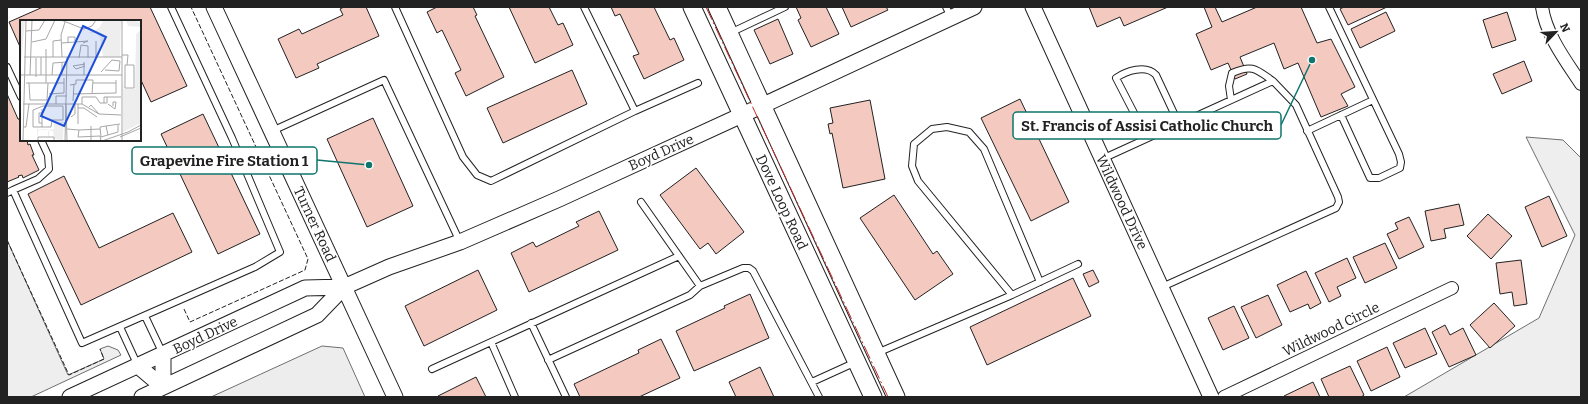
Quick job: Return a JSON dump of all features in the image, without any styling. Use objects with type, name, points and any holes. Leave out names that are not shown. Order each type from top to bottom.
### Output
[{"type":"main road","name":"Dove Loop Road","points":[[692,7],[873,397]]},
{"type":"main road","name":"Dove Loop Road","points":[[717,7],[896,397]]},
{"type":"main road","points":[[857,361],[875,353]]},
{"type":"street","name":"Turner Road","points":[[214,7],[395,397]]},
{"type":"street","name":"Boyd Drive","points":[[70,397],[305,288],[344,287],[389,267],[460,242],[559,199],[762,106],[949,12],[974,7]]},
{"type":"street","name":"Wildwood Drive","points":[[1033,7],[1211,397]]},
{"type":"street","points":[[1543,12],[1550,32],[1564,58],[1581,84]]},
{"type":"street","name":"Boyd Drive","points":[[142,397],[318,315],[344,287]]},
{"type":"street","name":"Wildwood Circle","points":[[1224,397],[1452,288]]},
{"type":"street","points":[[163,354],[163,387]]},
{"type":"street","points":[[138,366],[163,387]]},
{"type":"lane","points":[[14,190],[82,343],[255,267],[280,252],[232,138],[171,7]]},
{"type":"lane","points":[[395,7],[463,157],[477,175],[491,181],[635,111],[698,83]]},
{"type":"lane","points":[[584,7],[635,111]]},
{"type":"lane","points":[[730,33],[785,7]]},
{"type":"lane","points":[[1329,7],[1399,154],[1401,162],[1400,168],[1379,178],[1370,178],[1341,115]]},
{"type":"lane","points":[[7,67],[20,95]]},
{"type":"lane","points":[[1161,287],[1336,208],[1338,197],[1296,105],[1273,81],[1256,69],[1245,68],[1232,73],[1230,86],[1231,100]]},
{"type":"lane","points":[[1147,138],[1116,78],[1126,72],[1142,69],[1156,74],[1179,124]]},
{"type":"lane","points":[[272,131],[384,80],[460,242]]},
{"type":"lane","points":[[1102,159],[1273,81]]},
{"type":"lane","points":[[1307,131],[1373,100]]},
{"type":"lane","points":[[1012,295],[918,182],[912,166],[914,144],[932,129],[947,127],[970,132],[984,149],[1040,282]]},
{"type":"lane","points":[[7,193],[38,179],[49,169],[48,155],[41,141]]},
{"type":"lane","points":[[640,202],[700,286]]},
{"type":"lane","points":[[432,369],[679,256]]},
{"type":"lane","points":[[875,353],[1012,295],[1078,264]]},
{"type":"lane","points":[[548,360],[690,295],[700,286],[743,268],[749,268],[753,271],[819,397]]},
{"type":"lane","points":[[145,316],[163,354]]},
{"type":"lane","points":[[531,323],[566,397]]},
{"type":"lane","points":[[120,327],[138,366]]},
{"type":"lane","points":[[491,342],[515,397]]},
{"type":"lane","points":[[812,382],[857,361]]},
{"type":"shaded area","points":[[1526,137],[1563,140],[1581,158],[1581,397],[1404,397],[1539,318],[1575,235]]},
{"type":"shaded area","points":[[7,240],[68,375],[104,359],[100,349],[108,346],[118,350],[121,355],[31,397],[7,397]]},
{"type":"shaded area","points":[[322,346],[343,348],[365,397],[211,397]]},
{"type":"building","points":[[43,7],[150,7],[187,86],[151,102],[141,80],[141,20],[20,20],[20,47],[9,22]]},
{"type":"building","points":[[344,7],[366,7],[379,36],[317,64],[319,68],[296,78],[278,39],[299,29],[302,34],[343,15],[340,9]]},
{"type":"building","points":[[437,7],[473,7],[477,15],[475,16],[504,77],[466,96],[455,73],[461,70],[442,30],[437,33],[427,12]]},
{"type":"building","points":[[509,7],[549,7],[558,25],[563,23],[573,45],[535,63]]},
{"type":"building","points":[[611,7],[654,7],[670,40],[674,38],[684,60],[644,79],[633,56],[639,54],[620,14],[615,16]]},
{"type":"building","points":[[796,7],[826,7],[839,34],[811,47],[798,20],[801,18]]},
{"type":"building","points":[[842,7],[886,7],[888,10],[851,27]]},
{"type":"building","points":[[1089,7],[1168,7],[1124,26],[1120,17],[1097,27]]},
{"type":"building","points":[[1204,7],[1215,7],[1222,22],[1257,7],[1301,7],[1317,43],[1331,39],[1355,87],[1341,94],[1348,106],[1321,117],[1298,63],[1284,69],[1274,43],[1240,57],[1247,74],[1235,79],[1228,63],[1211,70],[1196,34],[1212,27]]},
{"type":"building","points":[[1344,7],[1387,7],[1348,25],[1340,9]]},
{"type":"building","points":[[1386,12],[1395,31],[1360,48],[1351,29]]},
{"type":"building","points":[[1507,12],[1516,40],[1492,48],[1483,20]]},
{"type":"building","points":[[778,19],[793,54],[770,64],[754,30]]},
{"type":"building","points":[[1524,61],[1532,81],[1502,94],[1493,74]]},
{"type":"building","points":[[572,70],[587,104],[503,143],[487,108]]},
{"type":"building","points":[[7,94],[20,121],[20,141],[27,141],[28,145],[30,144],[34,155],[32,155],[39,170],[23,178],[22,175],[18,176],[19,177],[7,182]]},
{"type":"building","points":[[1020,99],[1069,202],[1031,221],[981,118]]},
{"type":"building","points":[[870,100],[885,179],[843,188],[832,133],[830,134],[828,124],[833,123],[830,108]]},
{"type":"building","points":[[203,114],[260,234],[218,254],[161,134]]},
{"type":"building","points":[[373,118],[413,206],[367,227],[327,139]]},
{"type":"building","points":[[696,168],[744,232],[716,254],[708,243],[700,249],[660,195]]},
{"type":"building","points":[[64,176],[99,248],[173,213],[192,252],[81,305],[28,194]]},
{"type":"building","points":[[894,195],[933,254],[937,251],[953,274],[915,300],[860,218]]},
{"type":"building","points":[[1549,196],[1567,236],[1542,247],[1525,207]]},
{"type":"building","points":[[1459,204],[1464,225],[1444,229],[1446,238],[1431,241],[1425,211]]},
{"type":"building","points":[[599,211],[618,250],[529,292],[511,253],[533,242],[536,247],[579,226],[576,222]]},
{"type":"building","points":[[1488,214],[1512,236],[1491,259],[1467,236]]},
{"type":"building","points":[[1409,217],[1424,247],[1399,259],[1387,234],[1398,229],[1395,223]]},
{"type":"building","points":[[1385,243],[1397,268],[1365,283],[1353,257]]},
{"type":"building","points":[[1347,258],[1356,278],[1337,287],[1341,296],[1329,302],[1315,273]]},
{"type":"building","points":[[1521,260],[1527,304],[1514,306],[1512,292],[1500,294],[1496,263]]},
{"type":"building","points":[[478,270],[497,310],[424,346],[405,306]]},
{"type":"building","points":[[1093,270],[1099,282],[1089,287],[1083,274]]},
{"type":"building","points":[[1306,271],[1321,303],[1310,309],[1308,304],[1290,312],[1277,285]]},
{"type":"building","points":[[1073,278],[1091,316],[987,365],[970,327]]},
{"type":"building","points":[[750,294],[769,338],[694,371],[676,331],[725,308],[724,306]]},
{"type":"building","points":[[1268,295],[1282,325],[1256,338],[1241,307]]},
{"type":"building","points":[[1494,303],[1515,326],[1490,348],[1470,325]]},
{"type":"building","points":[[1234,306],[1249,338],[1223,350],[1208,318]]},
{"type":"building","points":[[1445,325],[1450,335],[1463,328],[1476,355],[1449,367],[1432,332]]},
{"type":"building","points":[[1425,328],[1437,354],[1405,368],[1393,343]]},
{"type":"building","points":[[661,339],[680,378],[639,397],[580,397],[574,384],[639,353],[638,350]]},
{"type":"building","points":[[1387,347],[1400,377],[1371,391],[1357,361]]},
{"type":"building","points":[[1350,366],[1364,395],[1361,397],[1329,397],[1321,379]]},
{"type":"building","points":[[760,367],[774,397],[736,397],[729,382]]},
{"type":"building","points":[[476,377],[486,397],[438,397],[438,396]]},
{"type":"building","points":[[1313,382],[1320,397],[1284,397],[1284,396]]},
{"type":"fence","points":[[184,309],[190,322],[305,270],[308,259],[191,7]]},
{"type":"fence","points":[[7,240],[69,375],[104,359],[100,349]]},
{"type":"power","points":[[706,7],[888,397]]},
{"type":"place","name":"St. Francis of Assisi Catholic Church","points":[[1312,60]]},
{"type":"place","name":"Grapevine Fire Station 1","points":[[369,165]]}]
